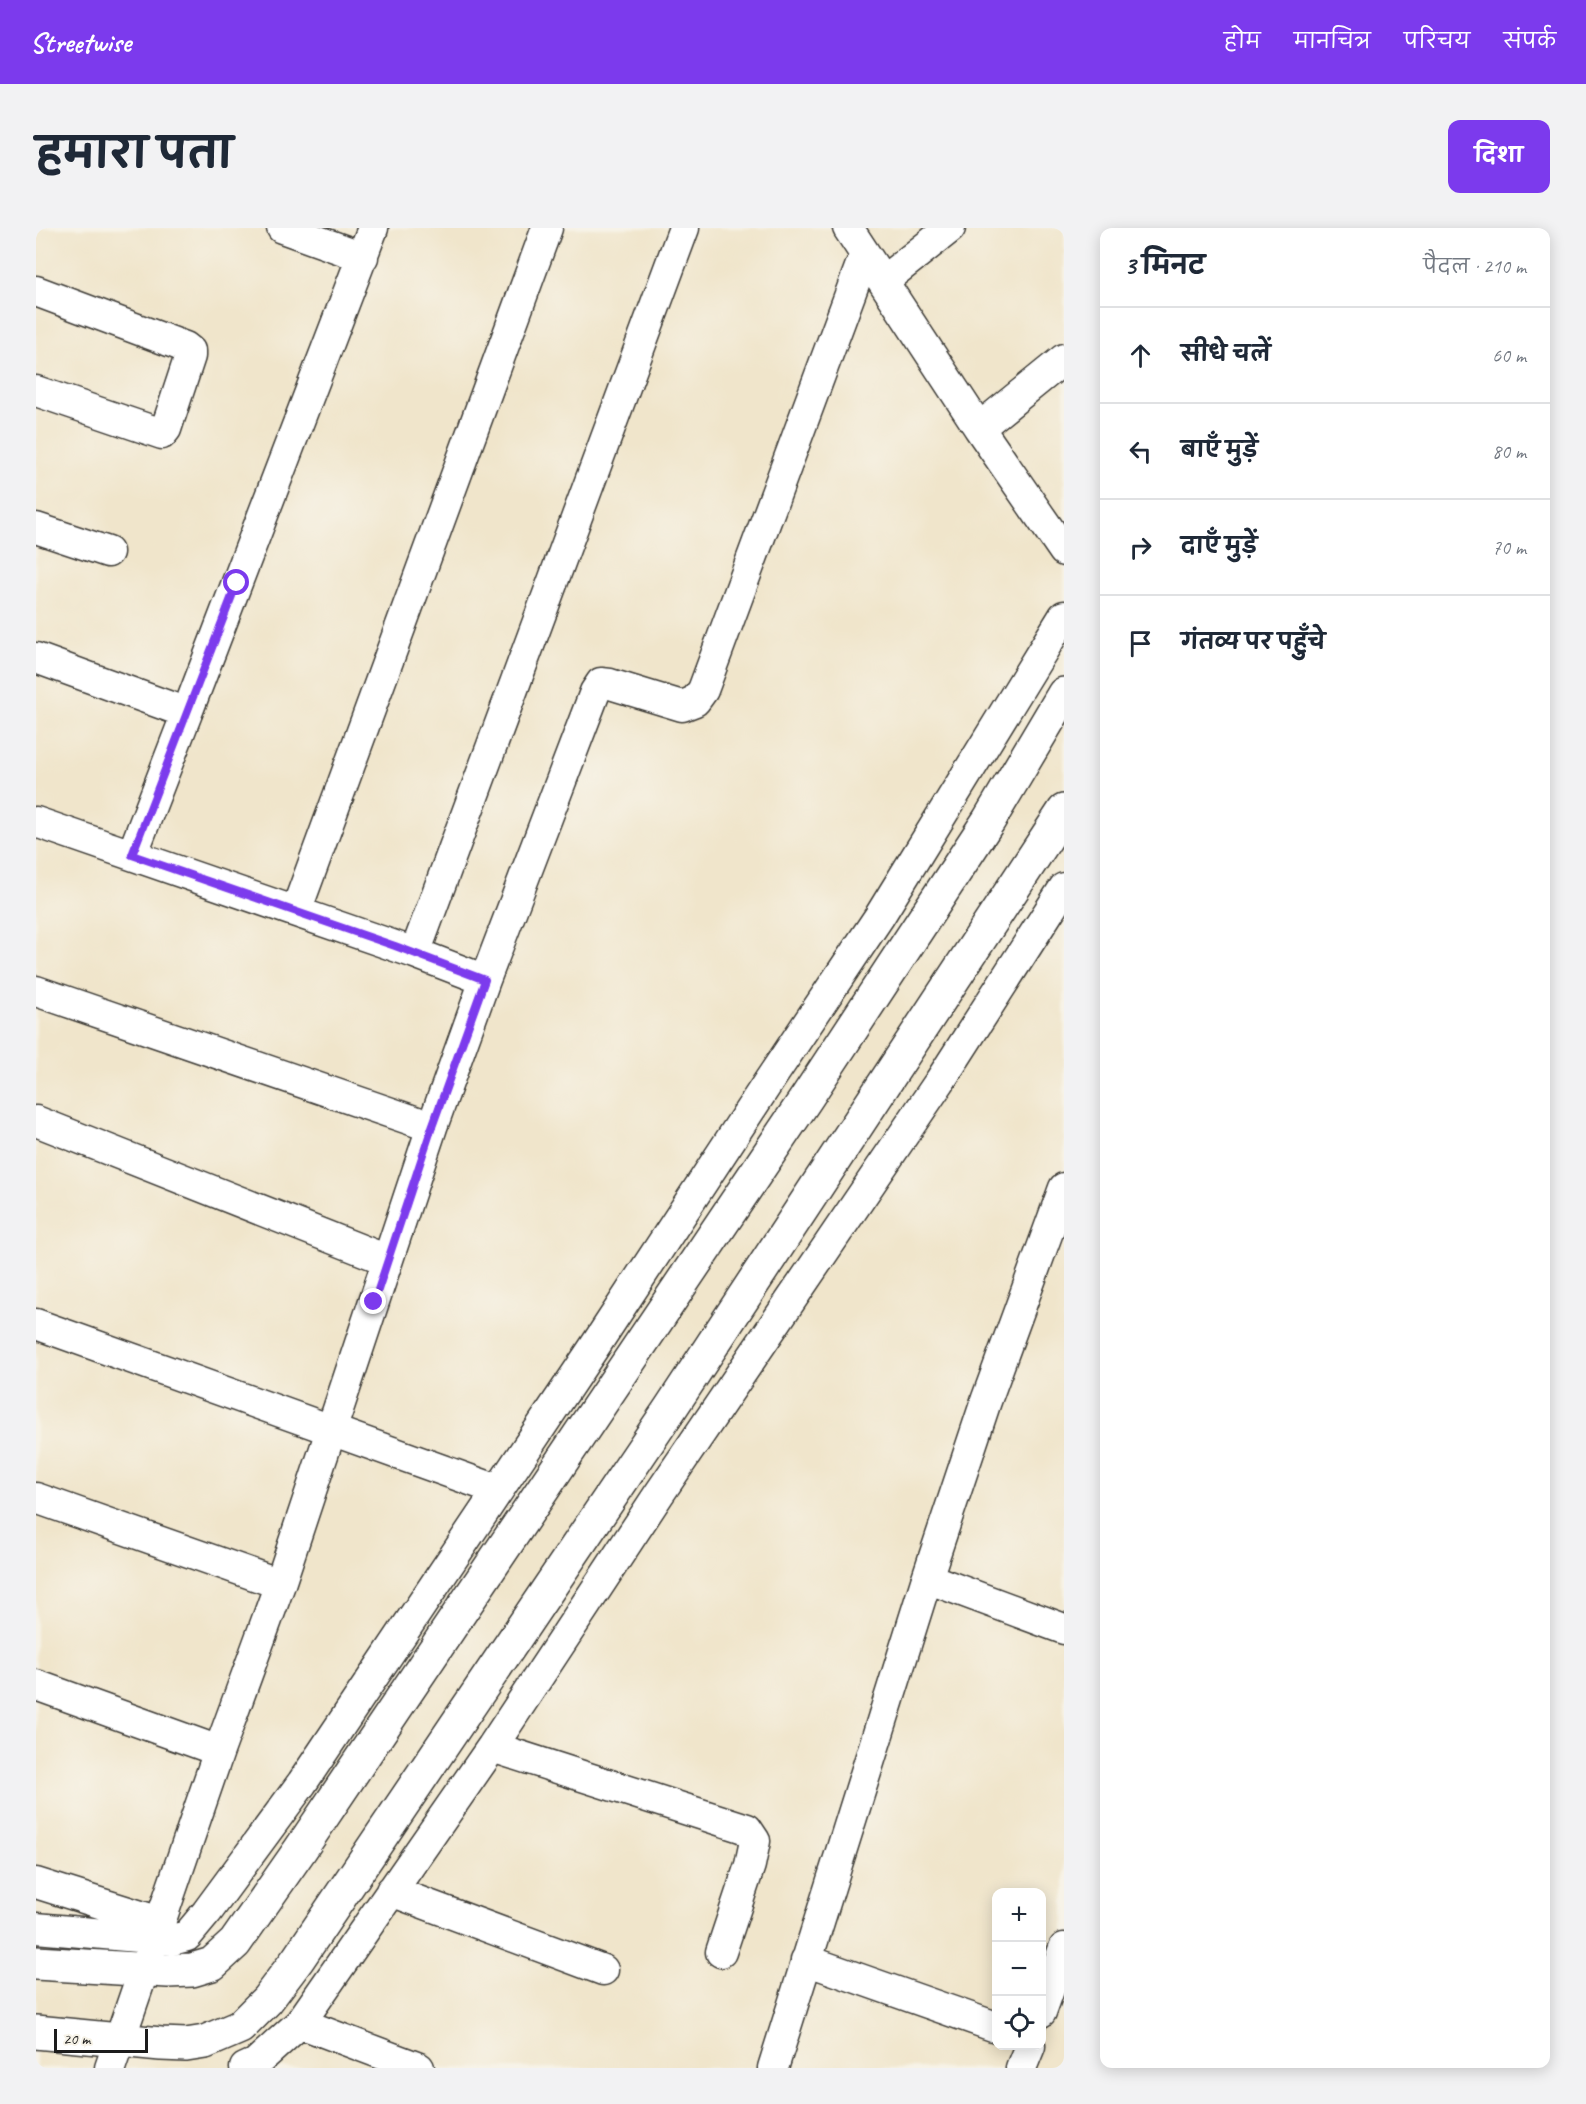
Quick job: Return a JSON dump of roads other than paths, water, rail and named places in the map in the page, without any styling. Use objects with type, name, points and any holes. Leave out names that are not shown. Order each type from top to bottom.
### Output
[{"type":"street","points":[[282,228],[363,257]]},
{"type":"street","points":[[132,855],[373,228]]},
{"type":"street","points":[[296,911],[547,228]]},
{"type":"street","points":[[415,953],[684,228]]},
{"type":"street","points":[[848,228],[979,428],[1064,551]]},
{"type":"street","points":[[883,281],[950,228]]},
{"type":"street","points":[[115,2054],[219,1751],[280,1584],[432,1127],[485,980],[595,692],[601,682],[682,706],[695,701],[703,690],[865,254]]},
{"type":"street","points":[[36,291],[185,347],[190,351],[166,429],[162,434],[36,391]]},
{"type":"street","points":[[979,428],[1064,359]]},
{"type":"street","points":[[36,528],[108,552]]},
{"type":"street","points":[[36,1883],[158,1930],[172,1940],[187,1936],[207,1912],[302,1783],[879,917],[1064,616]]},
{"type":"street","points":[[36,658],[187,713]]},
{"type":"street","points":[[36,1963],[142,1971],[192,1970],[212,1964],[235,1943],[300,1850],[813,1087],[989,820],[1064,694]]},
{"type":"street","points":[[36,2032],[115,2054],[186,2045],[205,2042],[240,2026],[267,2000],[298,1959],[663,1419],[1064,811]]},
{"type":"street","points":[[36,822],[296,911],[485,980]]},
{"type":"street","points":[[245,2068],[256,2063],[300,2023],[492,1747],[659,1494],[940,1081],[1064,888]]},
{"type":"street","points":[[36,991],[432,1127]]},
{"type":"street","points":[[36,1121],[387,1260]]},
{"type":"street","points":[[773,2068],[927,1578],[986,1401],[1064,1188]]},
{"type":"street","points":[[36,1324],[498,1490]]},
{"type":"street","points":[[36,1498],[280,1584]]},
{"type":"street","points":[[927,1578],[1064,1629]]},
{"type":"street","points":[[36,1685],[219,1751]]},
{"type":"street","points":[[492,1747],[747,1829],[755,1841],[750,1865],[721,1952]]},
{"type":"street","points":[[391,1891],[603,1970]]},
{"type":"street","points":[[36,1928],[158,1930]]},
{"type":"street","points":[[1046,1998],[1064,1948]]},
{"type":"street","points":[[806,1960],[992,2026]]},
{"type":"street","points":[[300,2023],[419,2068]]},
{"type":"street","points":[[1021,2068],[1028,2050]]}]
